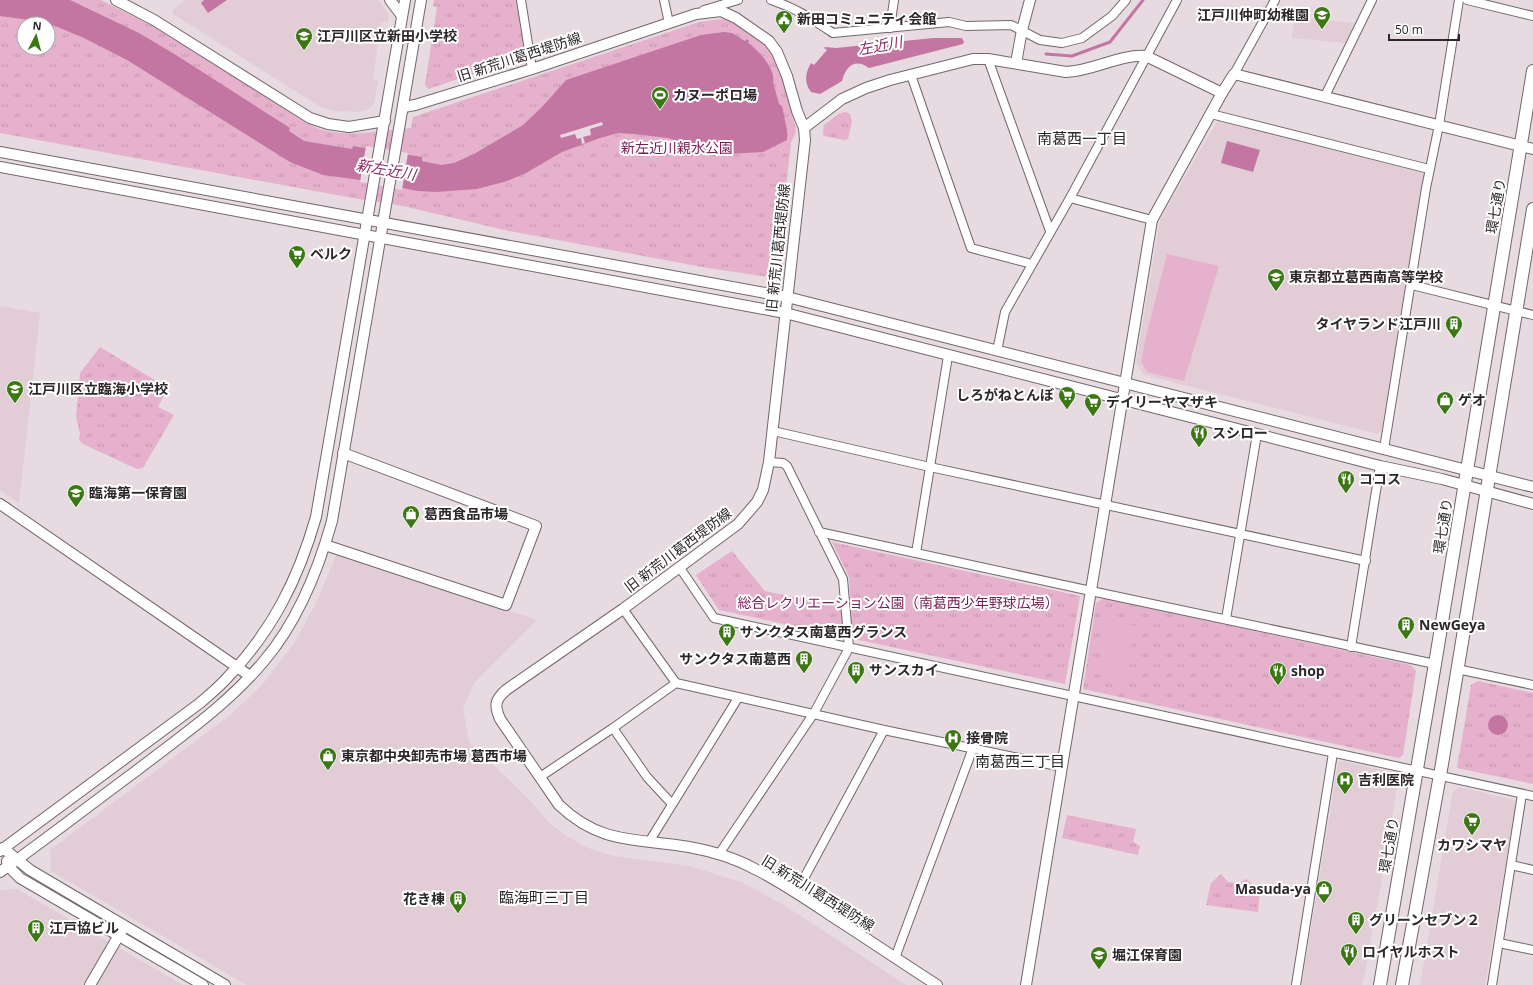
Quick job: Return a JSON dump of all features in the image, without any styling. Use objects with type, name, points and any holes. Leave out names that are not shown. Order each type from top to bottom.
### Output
[{"type":"main road","name":"環七通り","points":[[1380,985],[1465,486],[1494,305],[1527,147],[1533,72]]},
{"type":"main road","points":[[1402,985],[1440,776],[1533,209]]},
{"type":"street","points":[[116,0],[154,20],[310,118],[328,124],[349,127],[385,121]]},
{"type":"street","points":[[390,0],[402,16]]},
{"type":"street","points":[[2,849],[200,703],[226,679],[268,628],[290,589],[309,540],[316,517],[405,0]]},
{"type":"street","points":[[0,872],[214,712],[264,661],[296,614],[316,571],[332,521],[422,0]]},
{"type":"street","points":[[521,0],[532,69]]},
{"type":"street","points":[[664,0],[669,23]]},
{"type":"street","points":[[696,14],[738,0]]},
{"type":"street","points":[[771,0],[790,6],[806,14],[833,33],[949,22],[966,26],[1011,25],[1040,40],[1062,43],[1082,38],[1112,16],[1126,0]]},
{"type":"street","points":[[890,28],[894,0]]},
{"type":"street","points":[[1016,63],[1022,30],[1030,0]]},
{"type":"street","points":[[997,351],[1005,312],[1070,198],[1177,0]]},
{"type":"street","points":[[1026,985],[1074,697],[1104,504],[1152,220],[1275,0]]},
{"type":"street","points":[[1325,96],[1372,0]]},
{"type":"street","points":[[1384,449],[1412,285],[1429,169],[1439,125],[1459,0]]},
{"type":"street","points":[[1467,0],[1533,16]]},
{"type":"street","name":"旧 新荒川葛西堤防線","points":[[404,107],[415,105],[532,69],[696,14],[721,11],[736,18],[769,41],[783,64],[797,112],[804,128],[805,140],[773,431],[767,476],[763,490],[757,502],[738,524],[623,609],[506,690],[499,696],[496,702],[497,711],[500,719],[559,805],[570,815],[585,825],[602,833],[619,838],[689,847],[719,854],[755,868],[937,985]]},
{"type":"street","points":[[804,128],[842,99],[866,88],[911,74],[973,59],[988,59],[1066,72],[1077,72],[1134,55],[1146,56],[1222,93]]},
{"type":"street","points":[[988,59],[1050,231]]},
{"type":"street","points":[[911,74],[971,248],[1032,264]]},
{"type":"street","points":[[1234,74],[1527,147]]},
{"type":"street","points":[[1211,114],[1429,169]]},
{"type":"street","points":[[0,152],[787,297],[1533,487]]},
{"type":"street","points":[[0,167],[785,313],[948,356],[1533,504]]},
{"type":"street","points":[[1070,198],[1152,220]]},
{"type":"street","points":[[1412,285],[1533,315]]},
{"type":"street","points":[[916,553],[948,356]]},
{"type":"street","points":[[773,431],[930,467],[1366,561]]},
{"type":"street","points":[[1226,619],[1257,434]]},
{"type":"street","points":[[325,545],[506,605],[536,526],[343,453]]},
{"type":"street","points":[[719,854],[814,713],[849,648],[843,579],[787,466],[783,463],[769,462]]},
{"type":"street","points":[[1351,647],[1366,561],[1380,466]]},
{"type":"street","points":[[0,504],[250,676]]},
{"type":"street","points":[[819,532],[1435,664]]},
{"type":"street","points":[[680,568],[714,618],[1533,796]]},
{"type":"street","points":[[623,609],[676,683],[884,730],[1062,767]]},
{"type":"street","points":[[1457,669],[1533,685]]},
{"type":"street","points":[[540,777],[676,683]]},
{"type":"street","points":[[649,842],[738,698]]},
{"type":"street","points":[[613,728],[647,777],[672,804]]},
{"type":"street","points":[[796,893],[884,730]]},
{"type":"street","points":[[895,958],[973,748]]},
{"type":"street","points":[[1296,985],[1332,753]]},
{"type":"street","points":[[1492,985],[1522,794]]},
{"type":"street","points":[[2,849],[18,859],[30,870],[226,985]]},
{"type":"street","points":[[2,849],[8,866],[20,878],[203,985]]},
{"type":"street","points":[[1511,865],[1533,870]]},
{"type":"street","points":[[90,985],[124,926]]},
{"type":"street","points":[[1499,943],[1533,950]]},
{"type":"shaded area","name":"江戸川区立新田小学校","points":[[185,0],[378,0],[389,15],[388,22],[381,22],[373,79],[378,81],[374,104],[369,109],[358,112],[334,111],[322,108],[173,14],[173,9]]},
{"type":"shaded area","name":"江戸川仲町幼稚園","points":[[1294,17],[1355,23],[1345,43],[1292,38]]},
{"type":"shaded area","name":"東京都立葛西南高等学校","points":[[1221,119],[1422,170],[1424,175],[1383,429],[1378,434],[1144,375],[1136,363],[1160,220],[1216,123]]},
{"type":"shaded area","name":"江戸川区立臨海小学校","points":[[0,306],[40,313],[19,503],[0,490]]},
{"type":"shaded area","name":"東京都中央卸売市場 葛西市場","points":[[337,553],[537,620],[475,682],[463,708],[469,742],[530,800],[548,822],[565,835],[588,848],[613,856],[689,866],[741,882],[784,905],[906,985],[247,985],[51,871],[50,850],[229,716],[262,685],[294,643],[317,601]]},
{"type":"shaded area","points":[[1342,761],[1394,773],[1398,781],[1380,890],[1362,985],[1302,985],[1338,763]]},
{"type":"shaded area","points":[[1460,787],[1513,800],[1516,803],[1485,985],[1420,985],[1453,791]]},
{"type":"shaded area","points":[[17,889],[183,985],[0,985],[0,890]]},
{"type":"green space","name":"新左近川親水公園","points":[[0,0],[101,0],[151,25],[307,123],[317,128],[338,133],[411,128],[413,117],[699,22],[723,19],[734,22],[766,44],[775,54],[790,97],[796,132],[791,142],[776,278],[708,268],[509,231],[403,206],[0,133]]},
{"type":"green space","points":[[434,0],[517,0],[525,54],[522,58],[428,89],[425,85],[437,7],[433,6]]},
{"type":"green space","points":[[846,112],[850,114],[852,122],[848,139],[844,140],[824,136],[824,125],[840,113]]},
{"type":"green space","points":[[1167,254],[1219,266],[1184,381],[1147,372],[1141,362],[1146,336]]},
{"type":"green space","points":[[100,347],[168,388],[158,407],[174,415],[143,468],[137,469],[83,444],[79,440],[80,434],[76,417],[80,373]]},
{"type":"green space","name":"総合レクリエーション公園（南葛西少年野球広場）","points":[[832,542],[1080,596],[1065,684],[719,610],[696,575],[732,551],[765,591],[851,609],[849,577]]},
{"type":"green space","points":[[1104,598],[1411,665],[1416,671],[1403,755],[1399,758],[1083,689],[1096,603]]},
{"type":"green space","points":[[1107,620],[1136,626],[1124,680],[1096,674]]},
{"type":"green space","points":[[1478,681],[1533,693],[1533,784],[1457,768],[1471,685]]},
{"type":"green space","points":[[1067,815],[1136,829],[1133,842],[1140,846],[1138,855],[1062,838]]},
{"type":"green space","points":[[1221,874],[1228,882],[1239,883],[1246,879],[1260,891],[1258,912],[1206,905],[1211,883]]},
{"type":"water","name":"新左近川","points":[[0,0],[70,0],[139,33],[176,55],[290,128],[289,131],[304,141],[352,149],[353,146],[422,157],[422,161],[441,165],[454,163],[474,154],[523,125],[542,107],[566,80],[701,35],[724,32],[732,33],[745,41],[747,39],[749,41],[748,43],[757,50],[772,71],[773,82],[779,104],[782,106],[787,130],[787,140],[763,152],[727,154],[709,151],[668,138],[618,133],[562,152],[526,173],[507,181],[477,189],[436,192],[418,191],[360,180],[323,175],[290,162],[127,60],[84,38],[56,26],[56,16],[16,16],[16,18],[0,16]]},
{"type":"water","points":[[204,0],[227,0],[208,13],[201,3]]},
{"type":"water","points":[[933,38],[962,38],[964,42],[963,44],[869,68],[859,64],[852,65],[846,71],[842,81],[820,94],[811,92],[807,85],[806,78],[809,67],[811,63],[814,65],[827,50],[824,48],[825,47],[836,48]]},
{"type":"water","points":[[1227,141],[1260,150],[1253,172],[1221,163]]},
{"type":"water","points":[[1494,715],[1502,715],[1508,721],[1508,729],[1502,735],[1494,735],[1488,729],[1488,721]]},
{"type":"pier","points":[[602,122],[603,125],[590,129],[591,135],[583,137],[585,143],[582,144],[581,138],[577,139],[575,134],[561,138],[560,135]]},
{"type":"pier","points":[[366,146],[408,153],[402,190],[360,182]]},
{"type":"waterway","name":"左近川","points":[[1046,54],[1072,56],[1110,42],[1143,0]]},
{"type":"place","name":"江戸川仲町幼稚園","points":[[1322,30]]},
{"type":"place","name":"新田コミュニティ会館","points":[[784,34]]},
{"type":"place","name":"江戸川区立新田小学校","points":[[304,51]]},
{"type":"place","name":"カヌーポロ場","points":[[660,110]]},
{"type":"place","name":"ベルク","points":[[297,269]]},
{"type":"place","name":"東京都立葛西南高等学校","points":[[1276,292]]},
{"type":"place","name":"タイヤランド江戸川","points":[[1454,339]]},
{"type":"place","name":"江戸川区立臨海小学校","points":[[15,404]]},
{"type":"place","name":"しろがねとんぼ","points":[[1067,410]]},
{"type":"place","name":"ゲオ","points":[[1445,415]]},
{"type":"place","name":"デイリーヤマザキ","points":[[1093,417]]},
{"type":"place","name":"スシロー","points":[[1199,448]]},
{"type":"place","name":"ココス","points":[[1346,494]]},
{"type":"place","name":"臨海第一保育園","points":[[76,508]]},
{"type":"place","name":"葛西食品市場","points":[[411,529]]},
{"type":"place","name":"NewGeya","points":[[1406,640]]},
{"type":"place","name":"サンクタス南葛西グランス","points":[[727,647]]},
{"type":"place","name":"サンクタス南葛西","points":[[804,674]]},
{"type":"place","name":"サンスカイ","points":[[856,685]]},
{"type":"place","name":"shop","points":[[1278,686]]},
{"type":"place","name":"接骨院","points":[[953,753]]},
{"type":"place","name":"東京都中央卸売市場 葛西市場","points":[[328,771]]},
{"type":"place","name":"吉利医院","points":[[1345,795]]},
{"type":"place","name":"カワシマヤ","points":[[1472,836]]},
{"type":"place","name":"Masuda-ya","points":[[1324,904]]},
{"type":"place","name":"花き棟","points":[[458,914]]},
{"type":"place","name":"グリーンセブン２","points":[[1356,935]]},
{"type":"place","name":"江戸協ビル","points":[[36,943]]},
{"type":"place","name":"ロイヤルホスト","points":[[1349,967]]},
{"type":"place","name":"堀江保育園","points":[[1099,970]]},
{"type":"district","name":"南葛西一丁目","points":[[1082,139]]},
{"type":"district","name":"南葛西三丁目","points":[[1020,762]]},
{"type":"district","name":"臨海町三丁目","points":[[544,898]]}]
